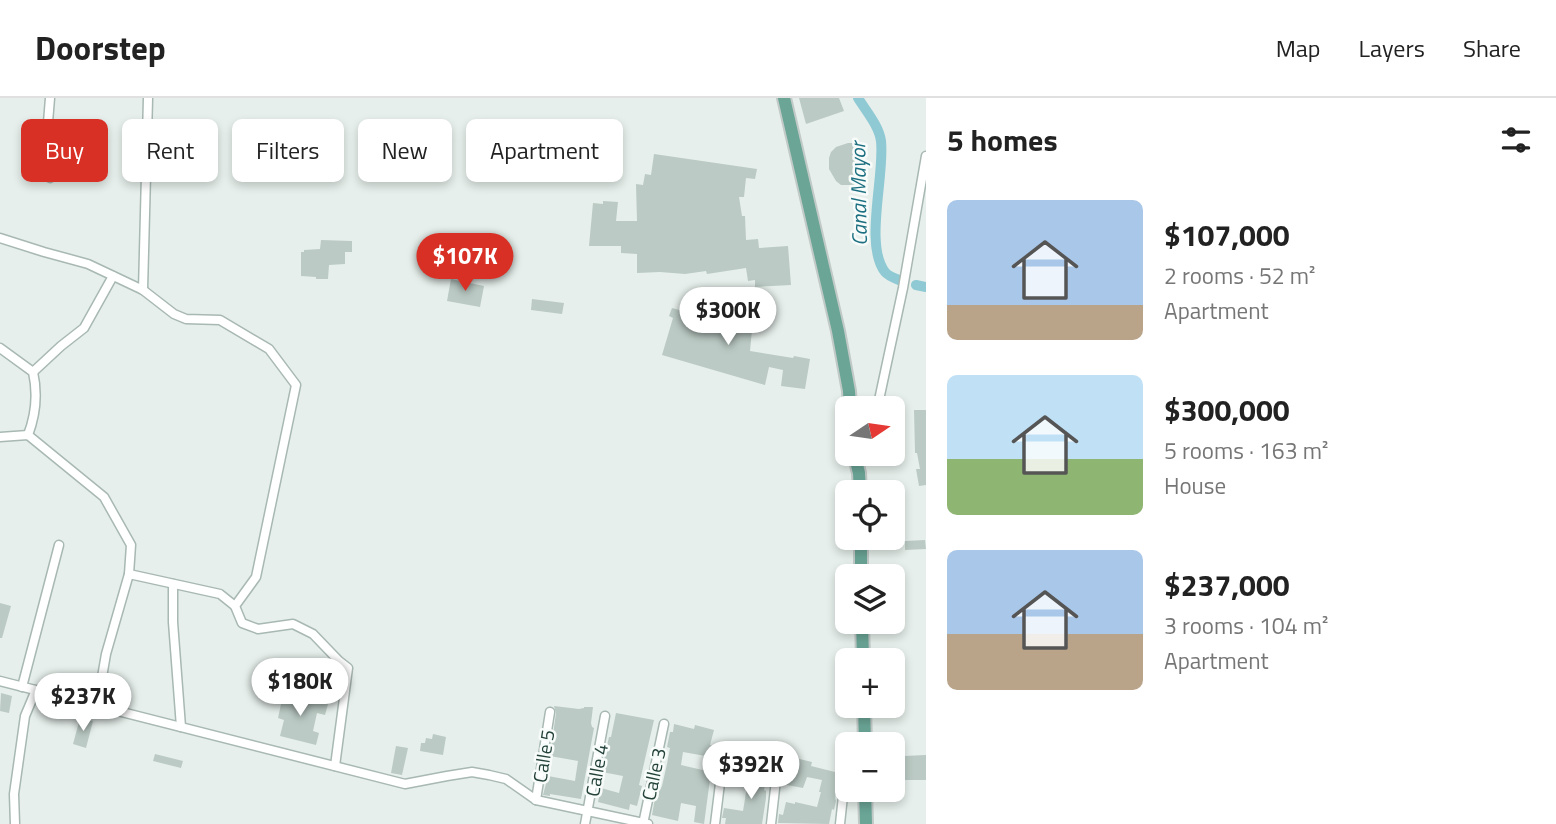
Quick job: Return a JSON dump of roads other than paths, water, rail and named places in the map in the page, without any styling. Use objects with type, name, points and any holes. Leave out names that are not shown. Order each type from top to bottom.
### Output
[{"type":"main road","points":[[783,98],[838,331],[849,396]]},
{"type":"main road","points":[[866,802],[866,824]]},
{"type":"street","points":[[48,119],[50,98]]},
{"type":"street","points":[[143,290],[148,98]]},
{"type":"street","points":[[880,396],[903,288],[926,156]]},
{"type":"street","points":[[0,237],[88,264],[143,290],[174,314],[186,319],[220,320],[269,349],[296,385],[256,577],[235,606]]},
{"type":"street","points":[[33,372],[85,328],[113,276]]},
{"type":"street","points":[[0,348],[33,372],[35,415],[29,435]]},
{"type":"street","points":[[0,437],[29,435],[104,497],[131,545],[129,574],[106,654],[97,706]]},
{"type":"street","points":[[22,687],[59,545]]},
{"type":"street","points":[[129,574],[220,594],[235,606],[242,623],[258,629],[293,624],[313,634],[348,668],[335,766]]},
{"type":"street","points":[[173,584],[173,622],[181,727]]},
{"type":"street","points":[[0,681],[405,784],[472,772],[488,775],[506,779],[536,800],[644,824]]},
{"type":"street","points":[[15,824],[14,794],[25,716],[36,691]]},
{"type":"street","name":"Calle 5","points":[[536,800],[550,712]]},
{"type":"street","name":"Calle 4","points":[[585,824],[605,716]]},
{"type":"street","name":"Calle 3","points":[[644,824],[664,724]]},
{"type":"street","points":[[715,824],[724,751]]},
{"type":"street","points":[[771,824],[777,771]]},
{"type":"street","points":[[840,824],[842,802]]},
{"type":"waterway","name":"Canal Mayor","points":[[858,98],[875,124],[881,141],[876,228],[879,260],[887,274],[904,282]]},
{"type":"waterway","name":"Canal Mayor","points":[[916,285],[926,287]]}]
